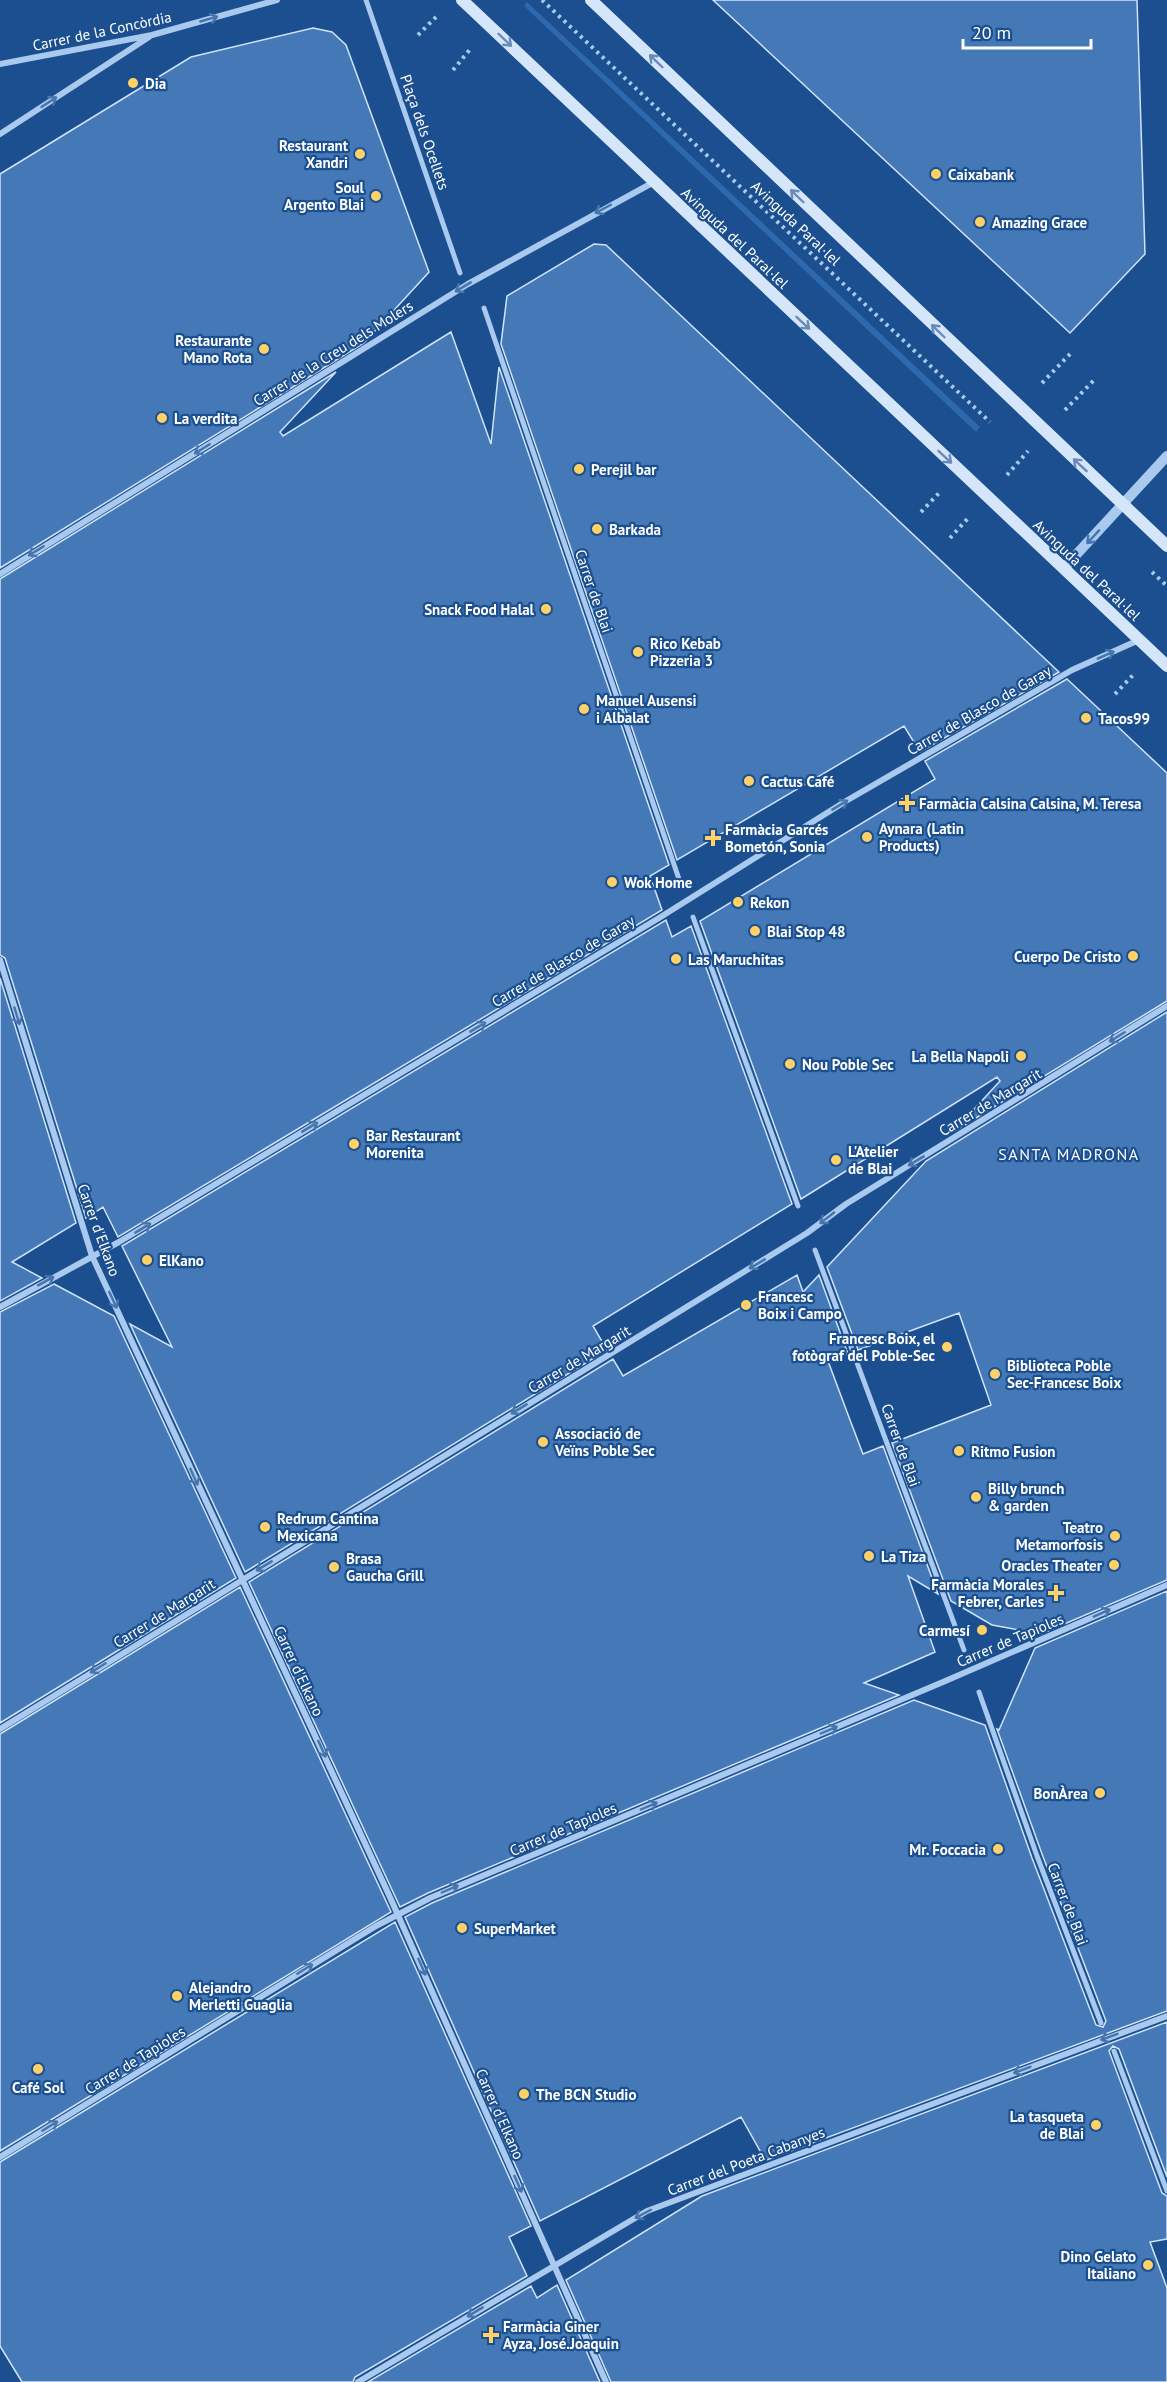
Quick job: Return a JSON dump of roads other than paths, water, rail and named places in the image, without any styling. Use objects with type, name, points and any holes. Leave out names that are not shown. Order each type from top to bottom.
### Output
[{"type":"main road","name":"Avinguda del Paral·lel","points":[[462,0],[1167,666]]},
{"type":"main road","points":[[591,0],[1167,546]]},
{"type":"street","name":"Carrer de la Concòrdia","points":[[0,64],[152,35],[276,0]]},
{"type":"street","name":"Plaça dels Ocellets","points":[[366,0],[460,273]]},
{"type":"street","points":[[0,134],[152,35]]},
{"type":"street","name":"Carrer de la Creu dels Molers","points":[[0,574],[477,278],[654,182]]},
{"type":"street","name":"Carrer de Blai","points":[[484,308],[680,882]]},
{"type":"street","points":[[1064,568],[1167,456]]},
{"type":"street","name":"Carrer de Blasco de Garay","points":[[0,1307],[129,1236],[648,924],[846,801],[1072,670],[1139,640]]},
{"type":"street","points":[[693,917],[798,1206]]},
{"type":"street","name":"Carrer d'Elkano","points":[[0,960],[92,1256],[397,1914],[606,2382]]},
{"type":"street","name":"Carrer de Margarit","points":[[0,1729],[807,1233],[846,1204],[1167,1006]]},
{"type":"street","name":"Carrer de Blai","points":[[816,1250],[964,1650]]},
{"type":"street","name":"Carrer de Tapioles","points":[[0,2157],[397,1914],[1167,1585]]},
{"type":"street","name":"Carrer de Blai","points":[[979,1692],[1037,1856],[1101,2022]]},
{"type":"street","name":"Carrer del Poeta Cabanyes","points":[[358,2382],[647,2211],[1167,2016]]},
{"type":"street","points":[[1114,2051],[1167,2191]]},
{"type":"place","name":"Dia","points":[[133,83]]},
{"type":"place","name":"Restaurant Xandri","points":[[360,154]]},
{"type":"place","name":"Caixabank","points":[[936,174]]},
{"type":"place","name":"Soul Argento Blai","points":[[376,196]]},
{"type":"place","name":"Amazing Grace","points":[[980,222]]},
{"type":"place","name":"Restaurante Mano Rota","points":[[264,349]]},
{"type":"place","name":"La verdita","points":[[162,418]]},
{"type":"place","name":"Perejil bar","points":[[579,469]]},
{"type":"place","name":"Barkada","points":[[597,529]]},
{"type":"place","name":"Snack Food Halal","points":[[546,609]]},
{"type":"place","name":"Rico Kebab Pizzeria 3","points":[[638,652]]},
{"type":"place","name":"Manuel Ausensi i Albalat","points":[[584,709]]},
{"type":"place","name":"Tacos99","points":[[1086,718]]},
{"type":"place","name":"Cactus Café","points":[[749,781]]},
{"type":"place","name":"Farmàcia Calsina Calsina, M. Teresa","points":[[907,803]]},
{"type":"place","name":"Aynara (Latin Products)","points":[[867,837]]},
{"type":"place","name":"Farmàcia Garcés Bometón, Sonia","points":[[713,838]]},
{"type":"place","name":"Wok Home","points":[[612,882]]},
{"type":"place","name":"Rekon","points":[[738,902]]},
{"type":"place","name":"Blai Stop 48","points":[[755,931]]},
{"type":"place","name":"Cuerpo De Cristo","points":[[1133,956]]},
{"type":"place","name":"Las Maruchitas","points":[[676,959]]},
{"type":"place","name":"La Bella Napoli","points":[[1021,1056]]},
{"type":"place","name":"Nou Poble Sec","points":[[790,1064]]},
{"type":"place","name":"Bar Restaurant Morenita","points":[[354,1144]]},
{"type":"place","name":"L'Atelier de Blai","points":[[836,1160]]},
{"type":"place","name":"ElKano","points":[[147,1260]]},
{"type":"place","name":"Francesc Boix i Campo","points":[[746,1305]]},
{"type":"place","name":"Francesc Boix, el fotògraf del Poble-Sec","points":[[947,1347]]},
{"type":"place","name":"Biblioteca Poble Sec-Francesc Boix","points":[[995,1374]]},
{"type":"place","name":"Associació de Veïns Poble Sec","points":[[543,1442]]},
{"type":"place","name":"Ritmo Fusion","points":[[959,1451]]},
{"type":"place","name":"Billy brunch & garden","points":[[976,1497]]},
{"type":"place","name":"Redrum Cantina Mexicana","points":[[265,1527]]},
{"type":"place","name":"Teatro Metamorfosis","points":[[1115,1536]]},
{"type":"place","name":"La Tiza","points":[[869,1556]]},
{"type":"place","name":"Oracles Theater","points":[[1114,1565]]},
{"type":"place","name":"Brasa Gaucha Grill","points":[[334,1567]]},
{"type":"place","name":"Farmàcia Morales Febrer, Carles","points":[[1056,1593]]},
{"type":"place","name":"Carmesí","points":[[982,1630]]},
{"type":"place","name":"BonÀrea","points":[[1100,1793]]},
{"type":"place","name":"Mr. Foccacia","points":[[998,1849]]},
{"type":"place","name":"SuperMarket","points":[[462,1928]]},
{"type":"place","name":"Alejandro Merletti Guaglia","points":[[177,1996]]},
{"type":"place","name":"Café Sol","points":[[38,2069]]},
{"type":"place","name":"The BCN Studio","points":[[524,2094]]},
{"type":"place","name":"La tasqueta de Blai","points":[[1096,2125]]},
{"type":"place","name":"Dino Gelato Italiano","points":[[1148,2265]]},
{"type":"place","name":"Farmàcia Giner Ayza, José.Joaquin","points":[[491,2335]]},
{"type":"district","name":"SANTA MADRONA","points":[[1069,1154]]}]
